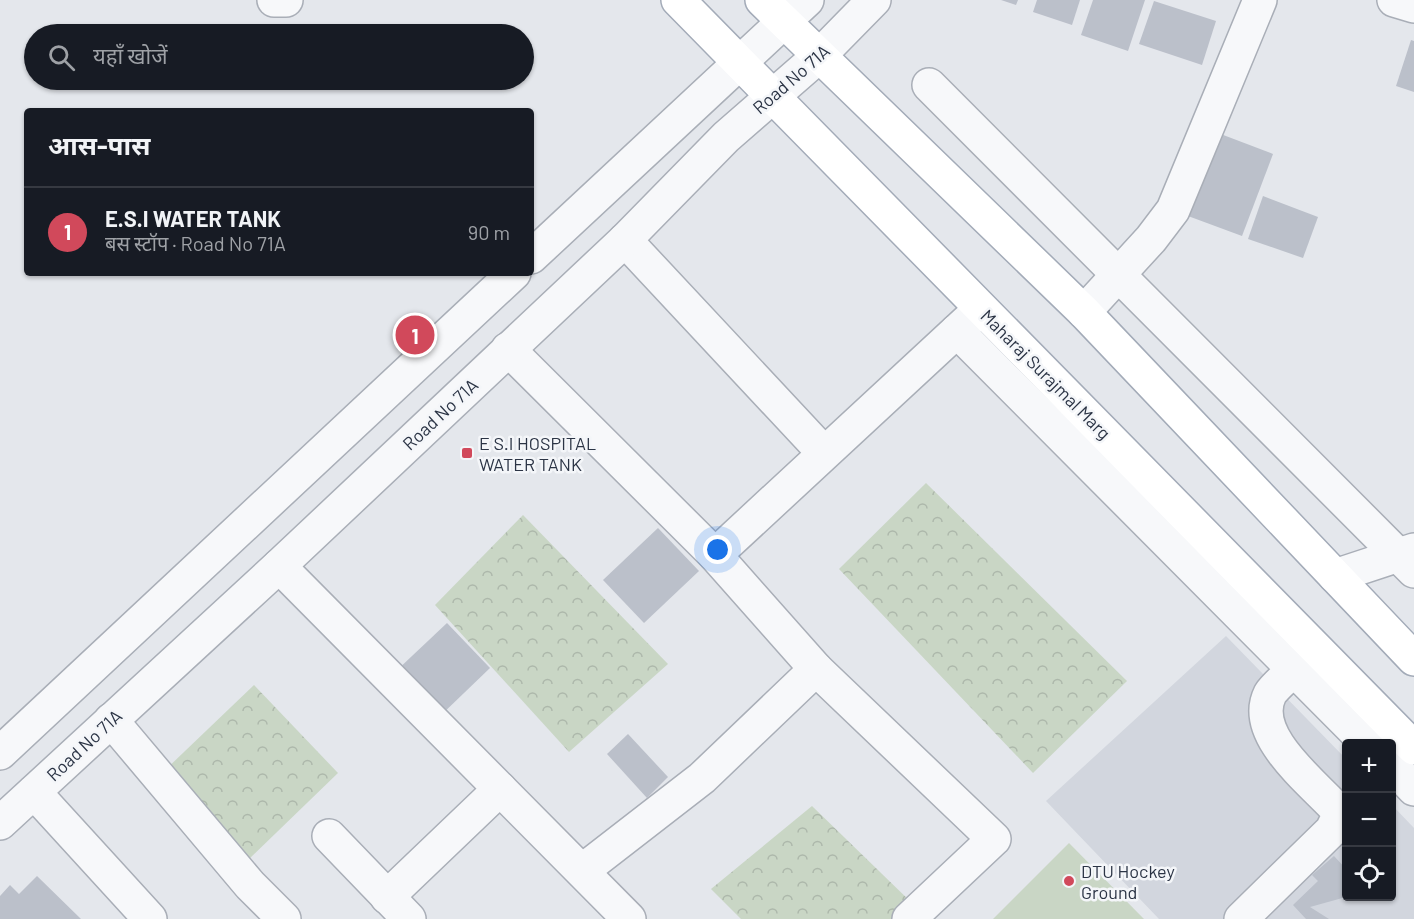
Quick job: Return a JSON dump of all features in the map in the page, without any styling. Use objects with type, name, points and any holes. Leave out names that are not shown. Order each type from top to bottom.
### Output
[{"type":"main road","name":"Maharaj Surajmal Marg","points":[[678,0],[1414,748]]},
{"type":"main road","points":[[772,10],[1084,312],[1414,659]]},
{"type":"street","points":[[274,0],[286,0]]},
{"type":"street","points":[[534,254],[739,62],[772,10],[807,0]]},
{"type":"street","name":"Road No 71A","points":[[0,823],[279,566],[625,240],[726,136],[819,56],[874,0]]},
{"type":"street","points":[[1084,312],[1151,239],[1173,210],[1260,0]]},
{"type":"street","points":[[1394,0],[1414,6]]},
{"type":"street","points":[[929,85],[1118,276],[1409,559]]},
{"type":"street","points":[[625,240],[824,453]]},
{"type":"street","points":[[0,753],[511,276]]},
{"type":"street","points":[[715,555],[981,309]]},
{"type":"street","points":[[957,331],[1363,739]]},
{"type":"street","points":[[508,350],[715,555],[816,669],[994,839],[909,919]]},
{"type":"street","points":[[1335,576],[1409,559]]},
{"type":"street","points":[[279,566],[628,919]]},
{"type":"street","points":[[582,871],[702,778],[816,669]]},
{"type":"street","points":[[1241,919],[1332,830],[1340,813],[1279,747],[1265,720],[1270,694],[1293,670]]},
{"type":"street","points":[[111,720],[250,885],[284,919]]},
{"type":"street","points":[[1396,770],[1414,789]]},
{"type":"street","points":[[328,837],[398,908],[500,789]]},
{"type":"street","points":[[34,792],[150,919]]},
{"type":"shaded area","points":[[1226,636],[1342,755],[1342,901],[1396,901],[1396,809],[1414,828],[1414,919],[1159,919],[1046,801]]},
{"type":"green space","points":[[926,483],[1127,681],[1033,773],[839,569]]},
{"type":"green space","points":[[523,515],[668,664],[569,752],[435,605]]},
{"type":"green space","points":[[254,685],[338,773],[246,862],[161,774]]},
{"type":"green space","points":[[812,806],[914,905],[897,919],[741,919],[711,889]]},
{"type":"green space","name":"DTU Hockey Ground","points":[[1069,843],[1144,919],[993,919]]},
{"type":"building","points":[[1001,0],[1018,0],[1016,5]]},
{"type":"building","points":[[1037,0],[1080,0],[1072,25],[1033,12]]},
{"type":"building","points":[[1093,0],[1145,0],[1128,51],[1081,35]]},
{"type":"building","points":[[1154,1],[1216,21],[1202,65],[1139,44]]},
{"type":"building","points":[[1411,40],[1414,41],[1414,92],[1396,86]]},
{"type":"building","points":[[1218,133],[1273,154],[1242,236],[1188,216]]},
{"type":"building","points":[[1263,196],[1318,217],[1303,258],[1248,239]]},
{"type":"building","points":[[658,528],[699,571],[644,623],[603,580]]},
{"type":"building","points":[[447,623],[490,668],[438,718],[394,673]]},
{"type":"building","points":[[628,734],[668,777],[647,798],[607,754]]},
{"type":"building","points":[[1334,856],[1342,865],[1342,898],[1310,907],[1329,919],[1306,919],[1293,905],[1318,881],[1312,875]]},
{"type":"building","points":[[37,876],[81,919],[0,919],[0,896],[10,885],[19,894]]},
{"type":"place","name":"E.S.I WATER TANK","points":[[415,335]]},
{"type":"place","name":"E S.I HOSPITAL WATER TANK","points":[[467,453]]},
{"type":"place","name":"DTU Hockey Ground","points":[[1069,881]]}]
